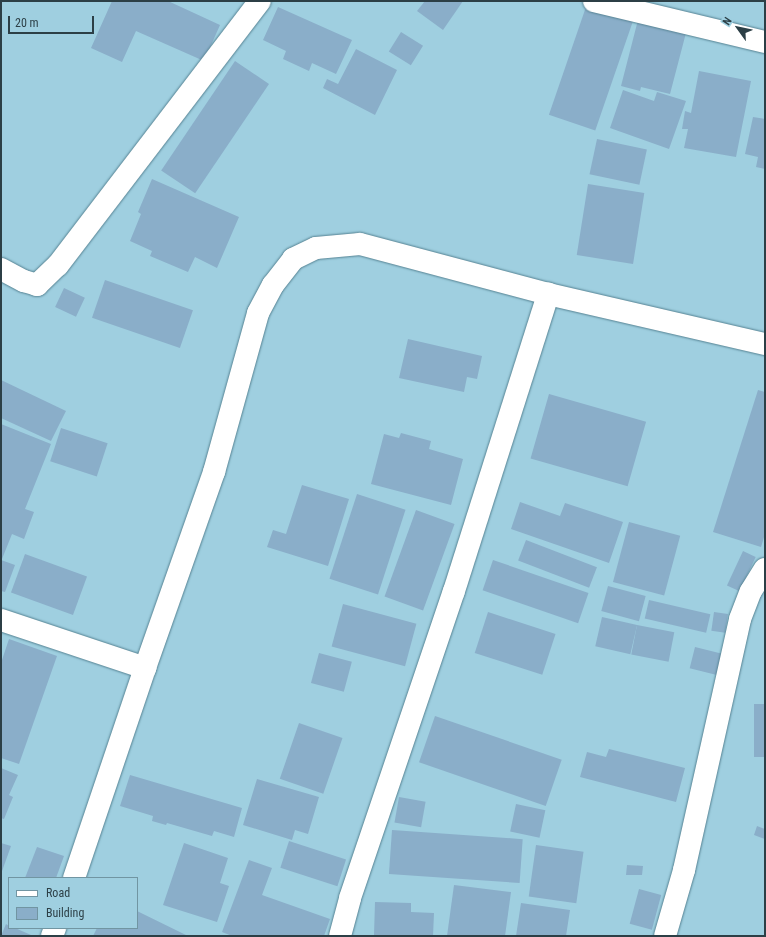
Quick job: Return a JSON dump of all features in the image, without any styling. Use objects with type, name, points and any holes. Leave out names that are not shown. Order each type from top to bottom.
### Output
[{"type":"street","points":[[1,269],[24,281],[37,285],[58,265],[260,1]]},
{"type":"street","points":[[594,1],[765,42]]},
{"type":"street","points":[[74,877],[145,668],[214,472],[258,313],[273,285],[293,259],[316,248],[360,244],[548,294],[765,344]]},
{"type":"street","points":[[340,936],[350,898],[454,591],[548,294]]},
{"type":"street","points":[[665,936],[684,870],[740,619],[751,591],[765,569]]},
{"type":"street","points":[[1,620],[145,668]]},
{"type":"building","points":[[112,1],[168,1],[220,25],[204,61],[136,31],[122,62],[91,48]]},
{"type":"building","points":[[425,1],[463,1],[443,30],[417,11]]},
{"type":"building","points":[[587,4],[633,20],[595,131],[549,115]]},
{"type":"building","points":[[278,7],[352,40],[336,74],[312,63],[309,71],[283,59],[286,51],[263,40]]},
{"type":"building","points":[[639,16],[687,29],[670,94],[641,87],[640,91],[621,86]]},
{"type":"building","points":[[401,32],[423,46],[411,65],[389,52]]},
{"type":"building","points":[[356,49],[397,70],[375,115],[323,88],[327,79],[338,84]]},
{"type":"building","points":[[235,61],[269,84],[195,193],[161,170]]},
{"type":"building","points":[[699,71],[751,81],[736,157],[684,148],[688,129],[682,129],[685,111],[691,113]]},
{"type":"building","points":[[623,90],[654,101],[657,92],[686,101],[669,149],[610,128]]},
{"type":"building","points":[[753,117],[765,119],[765,169],[756,167],[758,157],[745,154]]},
{"type":"building","points":[[597,139],[647,150],[639,185],[590,174]]},
{"type":"building","points":[[152,179],[239,217],[217,268],[195,257],[188,272],[150,256],[152,251],[130,241],[141,214],[138,212]]},
{"type":"building","points":[[588,184],[644,193],[633,264],[577,255]]},
{"type":"building","points":[[105,280],[193,310],[180,348],[92,318]]},
{"type":"building","points":[[64,288],[85,298],[76,317],[55,307]]},
{"type":"building","points":[[408,339],[482,356],[477,379],[467,377],[464,392],[399,378]]},
{"type":"building","points":[[1,380],[66,411],[51,441],[1,418]]},
{"type":"building","points":[[758,390],[765,392],[765,534],[761,547],[713,532]]},
{"type":"building","points":[[549,394],[646,422],[628,486],[531,458]]},
{"type":"building","points":[[1,424],[51,444],[25,509],[34,512],[24,539],[12,534],[2,559],[1,558]]},
{"type":"building","points":[[61,428],[108,443],[97,476],[50,461]]},
{"type":"building","points":[[401,433],[431,441],[429,449],[463,459],[451,505],[371,484],[384,434],[399,438]]},
{"type":"building","points":[[302,485],[349,499],[328,566],[267,547],[273,530],[286,534]]},
{"type":"building","points":[[357,494],[406,510],[378,594],[329,579]]},
{"type":"building","points":[[520,502],[560,516],[565,503],[623,522],[609,563],[511,529]]},
{"type":"building","points":[[416,510],[455,524],[423,610],[385,596]]},
{"type":"building","points":[[629,522],[680,536],[664,596],[613,582]]},
{"type":"building","points":[[526,540],[597,567],[589,588],[518,561]]},
{"type":"building","points":[[743,551],[756,557],[740,591],[727,585]]},
{"type":"building","points":[[25,554],[87,577],[73,615],[11,593]]},
{"type":"building","points":[[1,560],[15,565],[5,592],[1,591]]},
{"type":"building","points":[[493,560],[588,593],[578,623],[483,590]]},
{"type":"building","points":[[608,586],[646,596],[639,621],[601,611]]},
{"type":"building","points":[[649,600],[710,614],[706,633],[645,619]]},
{"type":"building","points":[[343,604],[416,624],[405,666],[332,647]]},
{"type":"building","points":[[488,612],[556,634],[542,675],[475,653]]},
{"type":"building","points":[[714,612],[728,614],[725,633],[711,631]]},
{"type":"building","points":[[602,617],[637,625],[630,654],[595,646]]},
{"type":"building","points":[[637,625],[674,632],[669,662],[631,654]]},
{"type":"building","points":[[9,639],[57,656],[19,764],[1,758],[1,663]]},
{"type":"building","points":[[695,647],[724,654],[719,676],[690,668]]},
{"type":"building","points":[[319,653],[352,662],[344,692],[311,683]]},
{"type":"building","points":[[754,704],[765,704],[765,757],[754,757]]},
{"type":"building","points":[[435,716],[562,760],[546,806],[419,762]]},
{"type":"building","points":[[299,723],[342,738],[323,794],[280,779]]},
{"type":"building","points":[[609,749],[685,768],[676,802],[580,777],[587,752],[606,757]]},
{"type":"building","points":[[1,768],[18,775],[9,795],[13,797],[4,819],[1,818]]},
{"type":"building","points":[[130,775],[242,808],[234,837],[214,831],[212,836],[167,823],[166,825],[152,821],[153,816],[120,806]]},
{"type":"building","points":[[257,779],[319,797],[308,834],[295,830],[292,840],[243,825]]},
{"type":"building","points":[[399,797],[426,802],[421,827],[394,823]]},
{"type":"building","points":[[516,804],[545,810],[540,838],[510,831]]},
{"type":"building","points":[[757,826],[765,829],[765,839],[754,835]]},
{"type":"building","points":[[392,830],[523,839],[520,883],[389,874]]},
{"type":"building","points":[[289,841],[346,860],[337,886],[280,868]]},
{"type":"building","points":[[1,843],[11,846],[1,874]]},
{"type":"building","points":[[184,843],[228,858],[220,883],[229,886],[217,922],[163,905]]},
{"type":"building","points":[[536,845],[584,852],[576,903],[529,896]]},
{"type":"building","points":[[37,847],[64,856],[56,877],[25,877]]},
{"type":"building","points":[[249,860],[272,868],[262,895],[330,919],[324,936],[232,936],[222,932]]},
{"type":"building","points":[[627,865],[643,866],[642,875],[626,875]]},
{"type":"building","points":[[454,885],[511,892],[505,936],[447,936]]},
{"type":"building","points":[[639,889],[661,895],[652,930],[630,924]]},
{"type":"building","points":[[375,902],[411,903],[411,912],[434,913],[433,936],[374,935]]},
{"type":"building","points":[[521,903],[570,910],[566,936],[516,936]]},
{"type":"building","points":[[138,911],[188,936],[93,936],[96,929],[138,929]]},
{"type":"building","points":[[6,924],[8,925],[8,929],[17,929],[31,935],[31,936],[1,936]]}]
